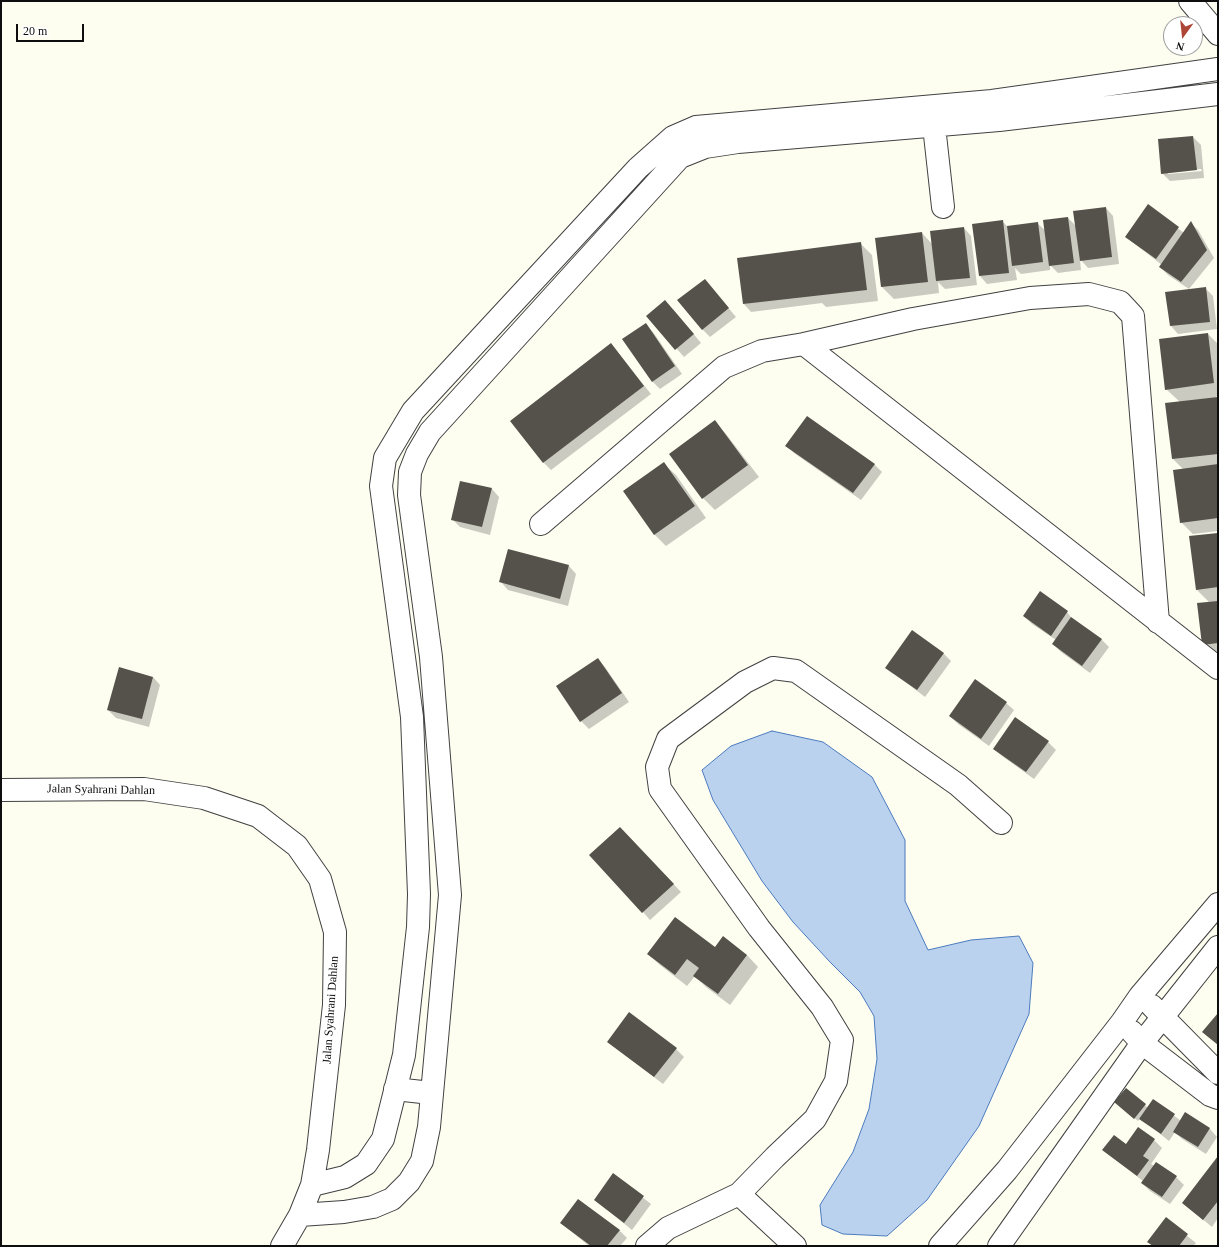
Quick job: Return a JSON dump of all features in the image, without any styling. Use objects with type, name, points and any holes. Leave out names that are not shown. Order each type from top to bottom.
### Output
[{"type":"street","points":[[1190,1],[1218,34]]},
{"type":"street","points":[[312,1185],[345,1177],[366,1164],[383,1139],[404,1055],[418,927],[419,894],[412,717],[381,486],[385,458],[413,411],[638,168],[673,137],[696,127],[992,101],[1218,69]]},
{"type":"street","points":[[300,1215],[344,1212],[372,1207],[392,1199],[409,1182],[422,1160],[429,1127],[450,894],[431,657],[409,495],[410,472],[416,454],[430,432],[680,157],[705,147],[738,142],[999,120],[1218,94]]},
{"type":"street","points":[[934,126],[943,207]]},
{"type":"street","points":[[541,524],[724,366],[762,351],[804,344],[913,319],[1030,298],[1089,294],[1120,302],[1133,316],[1158,622]]},
{"type":"street","points":[[804,344],[1218,668]]},
{"type":"street","points":[[647,1246],[668,1228],[739,1194],[775,1157],[816,1119],[836,1081],[842,1040],[822,1008],[759,928],[660,789],[657,767],[668,739],[745,682],[773,668],[796,671],[958,785],[1001,823]]},
{"type":"street","name":"Jalan Syahrani Dahlan","points":[[1,790],[144,789],[204,798],[258,816],[297,846],[320,879],[335,932],[334,1005],[318,1150],[312,1185],[300,1215],[282,1246]]},
{"type":"street","points":[[940,1246],[1007,1170],[1122,1022],[1140,996],[1218,904]]},
{"type":"street","points":[[999,1246],[1142,1043],[1218,947]]},
{"type":"street","points":[[1140,996],[1163,1016],[1218,1073]]},
{"type":"street","points":[[1122,1022],[1142,1043],[1210,1095],[1218,1098]]},
{"type":"street","points":[[395,1089],[431,1093]]},
{"type":"street","points":[[739,1194],[795,1246]]},
{"type":"water","points":[[772,731],[823,742],[872,777],[905,840],[905,901],[928,950],[971,940],[1019,936],[1033,963],[1029,1014],[979,1126],[927,1200],[887,1236],[843,1234],[822,1225],[820,1205],[853,1152],[869,1109],[877,1059],[874,1016],[860,992],[793,922],[762,881],[713,800],[702,770],[731,746]]},
{"type":"building","points":[[1193,136],[1197,170],[1161,174],[1158,139]]},
{"type":"building","points":[[1148,204],[1179,227],[1156,259],[1125,237]]},
{"type":"building","points":[[1106,207],[1112,257],[1080,261],[1073,211]]},
{"type":"building","points":[[1068,217],[1074,263],[1049,266],[1043,220]]},
{"type":"building","points":[[1003,220],[1009,273],[979,276],[972,224]]},
{"type":"building","points":[[1191,221],[1207,250],[1181,282],[1159,267]]},
{"type":"building","points":[[1038,222],[1043,262],[1012,266],[1007,226]]},
{"type":"building","points":[[964,227],[970,278],[936,281],[930,231]]},
{"type":"building","points":[[922,232],[928,282],[881,287],[875,238]]},
{"type":"building","points":[[861,242],[867,290],[743,304],[737,258]]},
{"type":"building","points":[[705,279],[729,308],[702,330],[677,300]]},
{"type":"building","points":[[1206,287],[1210,322],[1170,326],[1165,292]]},
{"type":"building","points":[[665,300],[694,334],[675,350],[646,316]]},
{"type":"building","points":[[646,323],[675,366],[652,382],[622,339]]},
{"type":"building","points":[[1208,333],[1214,383],[1165,390],[1159,339]]},
{"type":"building","points":[[611,343],[644,386],[543,463],[510,421]]},
{"type":"building","points":[[1218,397],[1218,454],[1172,459],[1165,403]]},
{"type":"building","points":[[807,416],[875,464],[853,493],[785,446]]},
{"type":"building","points":[[715,420],[748,465],[702,499],[669,454]]},
{"type":"building","points":[[664,462],[695,506],[654,535],[623,491]]},
{"type":"building","points":[[1218,464],[1218,518],[1180,523],[1173,470]]},
{"type":"building","points":[[460,481],[492,488],[482,527],[451,520]]},
{"type":"building","points":[[1218,533],[1218,587],[1196,590],[1189,536]]},
{"type":"building","points":[[508,549],[569,565],[560,599],[499,582]]},
{"type":"building","points":[[1040,591],[1068,611],[1051,636],[1023,616]]},
{"type":"building","points":[[1218,601],[1218,643],[1202,645],[1197,603]]},
{"type":"building","points":[[1071,617],[1102,639],[1082,666],[1052,644]]},
{"type":"building","points":[[912,630],[944,653],[917,690],[885,668]]},
{"type":"building","points":[[598,658],[622,693],[580,722],[556,686]]},
{"type":"building","points":[[119,667],[153,677],[142,719],[107,710]]},
{"type":"building","points":[[975,679],[1007,702],[981,739],[949,716]]},
{"type":"building","points":[[1015,717],[1049,741],[1026,772],[993,749]]},
{"type":"building","points":[[620,827],[674,884],[642,913],[589,855]]},
{"type":"building","points":[[675,917],[715,947],[723,936],[747,955],[718,994],[693,976],[699,968],[687,959],[675,975],[647,954]]},
{"type":"building","points":[[629,1012],[677,1048],[654,1077],[607,1042]]},
{"type":"building","points":[[1218,1013],[1218,1045],[1202,1032]]},
{"type":"building","points":[[1126,1088],[1146,1104],[1134,1119],[1114,1102]]},
{"type":"building","points":[[1153,1099],[1175,1114],[1161,1134],[1139,1119]]},
{"type":"building","points":[[1185,1112],[1210,1128],[1198,1147],[1173,1132]]},
{"type":"building","points":[[1138,1127],[1155,1139],[1143,1156],[1149,1160],[1137,1176],[1102,1150],[1114,1135],[1126,1144]]},
{"type":"building","points":[[1218,1156],[1218,1201],[1203,1220],[1182,1203]]},
{"type":"building","points":[[1156,1162],[1177,1176],[1162,1197],[1141,1183]]},
{"type":"building","points":[[613,1173],[644,1196],[624,1223],[594,1200]]},
{"type":"building","points":[[578,1199],[620,1230],[607,1246],[591,1246],[560,1223]]},
{"type":"building","points":[[1166,1217],[1188,1234],[1179,1246],[1153,1246],[1147,1242]]}]
